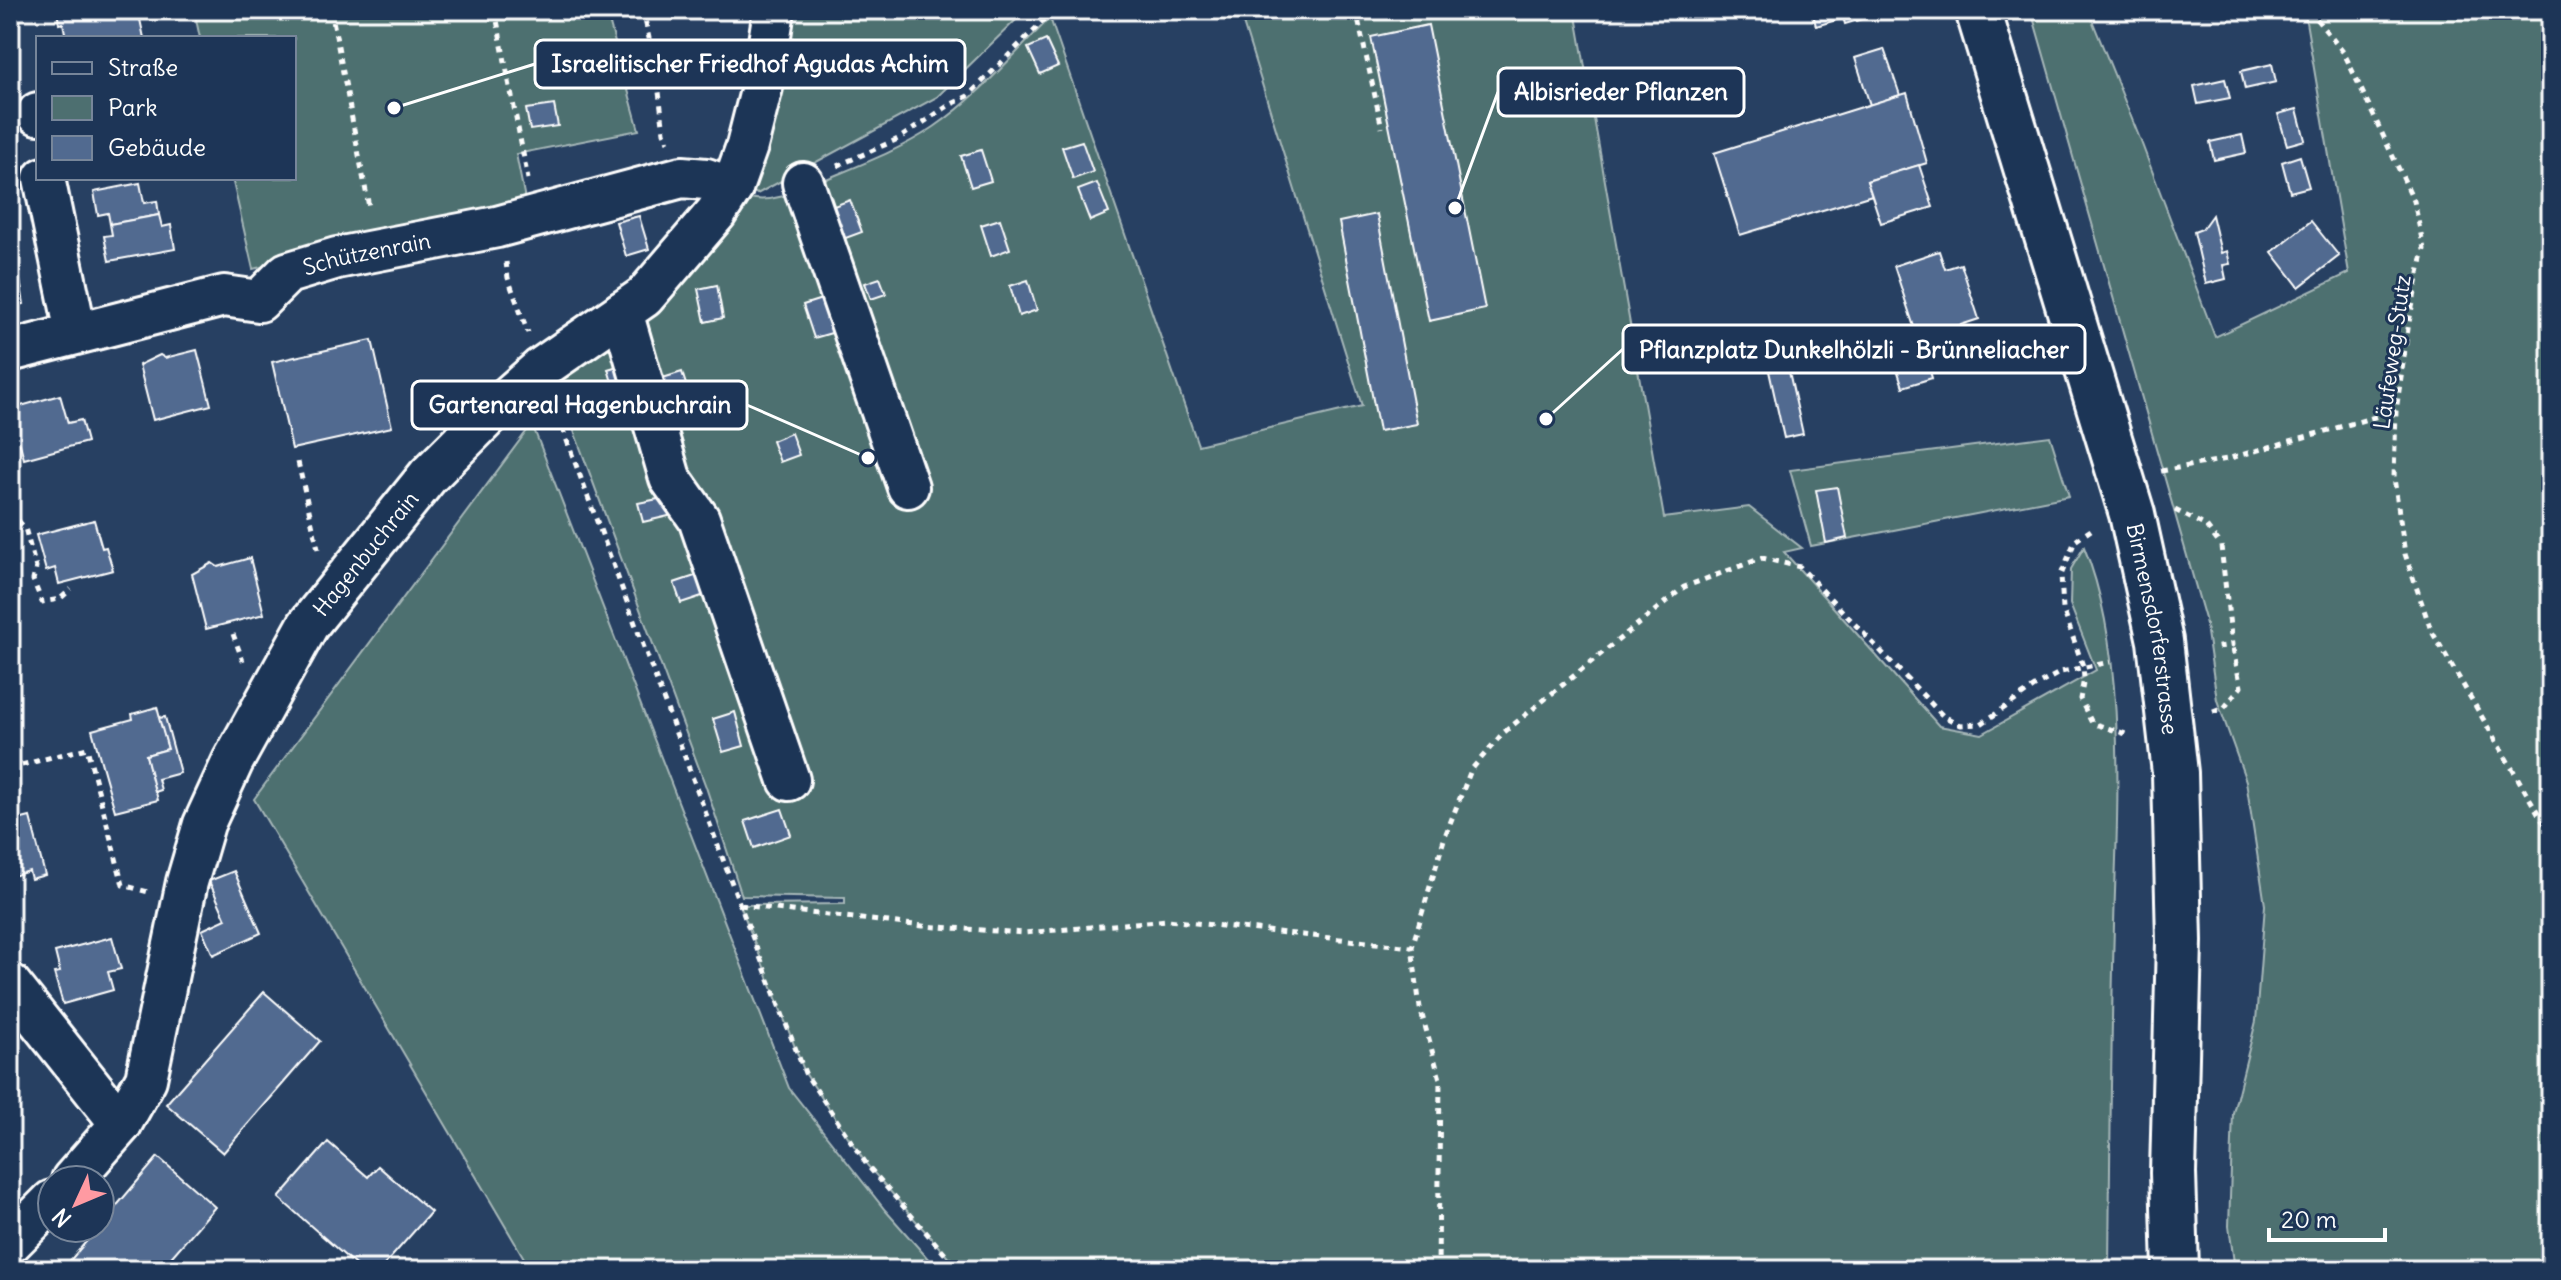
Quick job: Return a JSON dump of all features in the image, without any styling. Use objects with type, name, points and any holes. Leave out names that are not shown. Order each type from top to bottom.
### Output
[{"type":"main road","name":"Birmensdorferstrasse","points":[[1978,10],[2132,514],[2160,641],[2175,773],[2179,941],[2173,1173],[2176,1270]]},
{"type":"street","name":"Hagenbuchrain","points":[[86,1164],[121,1124],[146,1079],[187,882],[204,824],[233,761],[308,625],[428,476],[540,369],[644,297],[716,213],[732,188],[747,146],[762,87],[774,10]]},
{"type":"street","name":"Schützenrain","points":[[10,351],[224,296],[259,301],[287,273],[337,258],[497,227],[682,177],[706,179],[732,188]]},
{"type":"street","points":[[44,180],[76,333]]},
{"type":"street","points":[[803,183],[908,487]]},
{"type":"street","points":[[622,312],[670,478],[699,519],[789,780]]},
{"type":"street","points":[[10,984],[121,1124]]},
{"type":"street","points":[[10,1243],[36,1217]]},
{"type":"path","points":[[331,10],[369,207]]},
{"type":"path","points":[[495,10],[534,216]]},
{"type":"path","points":[[643,10],[657,76],[664,132],[682,177]]},
{"type":"path","points":[[898,139],[968,96],[1054,10]]},
{"type":"path","points":[[1356,10],[1382,128]]},
{"type":"path","name":"Läufeweg-Stutz","points":[[2309,10],[2344,53],[2414,201],[2424,249],[2396,411],[2394,478],[2405,554],[2431,630],[2551,835]]},
{"type":"path","points":[[505,253],[508,278],[540,369],[805,1073],[867,1165],[959,1270]]},
{"type":"path","points":[[2161,471],[2227,459],[2396,411]]},
{"type":"path","points":[[298,462],[329,597]]},
{"type":"path","points":[[2170,507],[2206,526],[2221,546],[2232,645],[2241,687],[2224,708],[2213,712]]},
{"type":"path","points":[[10,512],[25,528],[36,568],[33,580],[42,602],[60,599],[71,589]]},
{"type":"path","points":[[2091,530],[2075,541],[2061,575],[2063,609],[2083,666],[2080,699],[2092,723],[2126,734]]},
{"type":"path","points":[[1438,1270],[1440,1079],[1420,1008],[1412,947],[1445,836],[1471,770],[1503,733],[1684,587],[1762,558],[1800,567],[1943,716],[1961,725],[1981,724],[2061,672],[2110,662]]},
{"type":"path","points":[[2212,648],[2232,645]]},
{"type":"path","points":[[10,768],[87,748],[123,885],[151,893]]},
{"type":"path","points":[[740,905],[923,926],[1024,933],[1168,920],[1412,947]]},
{"type":"green space","points":[[194,10],[606,10],[639,130],[516,154],[524,194],[524,215],[331,250],[253,269],[232,180],[296,180],[296,36],[200,36]]},
{"type":"green space","points":[[787,10],[1026,10],[937,97],[757,194],[747,187]]},
{"type":"green space","points":[[1239,10],[1575,10],[1664,518],[1749,507],[1802,548],[1784,552],[1939,726],[1982,734],[2096,670],[2070,604],[2071,569],[2084,547],[2098,589],[2108,635],[2117,733],[2109,1270],[959,1270],[867,1165],[805,1073],[740,905],[845,904],[845,898],[742,896],[706,787],[554,377],[749,198],[777,198],[796,192],[908,143],[950,115],[980,89],[1050,18],[1198,445],[1362,406]]},
{"type":"green space","points":[[2031,10],[2088,10],[2215,337],[2349,273],[2304,10],[2551,10],[2551,1270],[2235,1270],[2229,1226],[2233,1113],[2256,1021],[2265,905],[2246,781],[2217,700],[2205,619]]},
{"type":"green space","points":[[532,424],[789,1088],[885,1210],[938,1270],[531,1270],[254,799]]},
{"type":"green space","points":[[2050,436],[2069,496],[1811,546],[1790,470]]},
{"type":"building","points":[[57,10],[138,10],[144,36],[66,36],[63,23],[59,24]]},
{"type":"building","points":[[1812,10],[1841,10],[1843,18],[1816,26]]},
{"type":"building","points":[[1841,10],[1863,10],[1865,18],[1845,24]]},
{"type":"building","points":[[1428,25],[1485,309],[1429,321],[1371,37]]},
{"type":"building","points":[[1046,40],[1058,66],[1040,74],[1028,48]]},
{"type":"building","points":[[1884,49],[1900,95],[1870,105],[1855,58]]},
{"type":"building","points":[[2272,64],[2276,82],[2245,89],[2241,71]]},
{"type":"building","points":[[2225,79],[2230,98],[2198,104],[2194,86]]},
{"type":"building","points":[[1907,93],[1927,163],[1867,181],[1872,195],[1740,235],[1714,153]]},
{"type":"building","points":[[554,105],[558,126],[530,130],[526,109]]},
{"type":"building","points":[[2297,109],[2305,140],[2287,145],[2278,114]]},
{"type":"building","points":[[2242,135],[2246,153],[2214,160],[2210,142]]},
{"type":"building","points":[[1082,141],[1093,172],[1073,179],[1062,147]]},
{"type":"building","points":[[981,150],[991,181],[971,187],[961,156]]},
{"type":"building","points":[[2300,156],[2309,187],[2290,192],[2282,162]]},
{"type":"building","points":[[1919,165],[1933,207],[1881,223],[1867,181]]},
{"type":"building","points":[[140,183],[144,203],[157,201],[159,215],[110,224],[108,213],[98,215],[94,192]]},
{"type":"building","points":[[1097,183],[1109,213],[1090,221],[1078,190]]},
{"type":"building","points":[[850,200],[862,232],[843,239],[831,207]]},
{"type":"building","points":[[1377,214],[1417,424],[1379,431],[1339,222]]},
{"type":"building","points":[[159,215],[162,227],[171,225],[175,249],[109,261],[104,236],[112,235],[110,224]]},
{"type":"building","points":[[2212,215],[2221,253],[2227,251],[2230,264],[2223,265],[2226,279],[2206,284],[2194,232],[2202,229]]},
{"type":"building","points":[[639,216],[649,249],[626,256],[616,222]]},
{"type":"building","points":[[1000,219],[1010,249],[991,256],[981,225]]},
{"type":"building","points":[[2311,221],[2339,256],[2299,287],[2272,252]]},
{"type":"building","points":[[10,244],[14,244],[24,304],[10,306]]},
{"type":"building","points":[[1939,251],[1945,269],[1961,264],[1979,319],[1918,339],[1894,266]]},
{"type":"building","points":[[880,278],[886,294],[871,299],[865,283]]},
{"type":"building","points":[[1028,280],[1037,310],[1019,316],[1010,286]]},
{"type":"building","points":[[717,285],[723,318],[705,322],[698,289]]},
{"type":"building","points":[[831,296],[842,330],[814,338],[803,305]]},
{"type":"building","points":[[372,340],[392,427],[292,449],[272,362]]},
{"type":"building","points":[[1923,347],[1932,378],[1903,387],[1893,357]]},
{"type":"building","points":[[197,350],[211,405],[153,420],[139,365],[160,355],[165,358]]},
{"type":"building","points":[[628,363],[639,396],[618,402],[608,369]]},
{"type":"building","points":[[1788,367],[1803,434],[1784,438],[1769,371]]},
{"type":"building","points":[[682,372],[688,391],[656,401],[650,382]]},
{"type":"building","points":[[60,395],[68,423],[81,420],[87,442],[24,459],[20,444],[12,447],[10,440],[10,409]]},
{"type":"building","points":[[791,433],[799,455],[780,462],[772,441]]},
{"type":"building","points":[[1837,487],[1847,538],[1826,543],[1816,490]]},
{"type":"building","points":[[668,497],[673,515],[643,522],[638,503]]},
{"type":"building","points":[[94,520],[102,548],[106,547],[113,570],[59,584],[55,568],[46,571],[36,535]]},
{"type":"building","points":[[250,558],[264,614],[206,629],[192,574],[212,563],[218,567]]},
{"type":"building","points":[[698,575],[705,595],[681,603],[674,583]]},
{"type":"building","points":[[157,707],[168,749],[146,755],[158,800],[115,811],[92,730],[133,719],[132,714]]},
{"type":"building","points":[[735,712],[744,746],[723,752],[713,719]]},
{"type":"building","points":[[165,717],[180,773],[158,779],[161,790],[155,792],[146,755],[168,749],[159,718]]},
{"type":"building","points":[[782,809],[791,835],[754,848],[745,821]]},
{"type":"building","points":[[30,817],[45,875],[31,879],[29,871],[10,877],[10,822]]},
{"type":"building","points":[[234,871],[261,933],[213,955],[202,930],[226,919],[209,881]]},
{"type":"building","points":[[112,937],[121,969],[108,972],[113,990],[63,1004],[54,973],[60,972],[55,952]]},
{"type":"building","points":[[264,992],[320,1041],[223,1153],[166,1104]]},
{"type":"building","points":[[328,1142],[368,1177],[378,1166],[431,1212],[380,1270],[361,1270],[279,1198]]},
{"type":"building","points":[[158,1157],[215,1207],[160,1270],[62,1270],[84,1244],[116,1244],[116,1206]]},
{"type":"place","name":"Israelitischer Friedhof Agudas Achim","points":[[394,108]]},
{"type":"place","name":"Albisrieder Pflanzen","points":[[1455,208]]},
{"type":"place","name":"Pflanzplatz Dunkelhölzli - Brünneliacher","points":[[1546,419]]},
{"type":"place","name":"Gartenareal Hagenbuchrain","points":[[868,458]]}]
